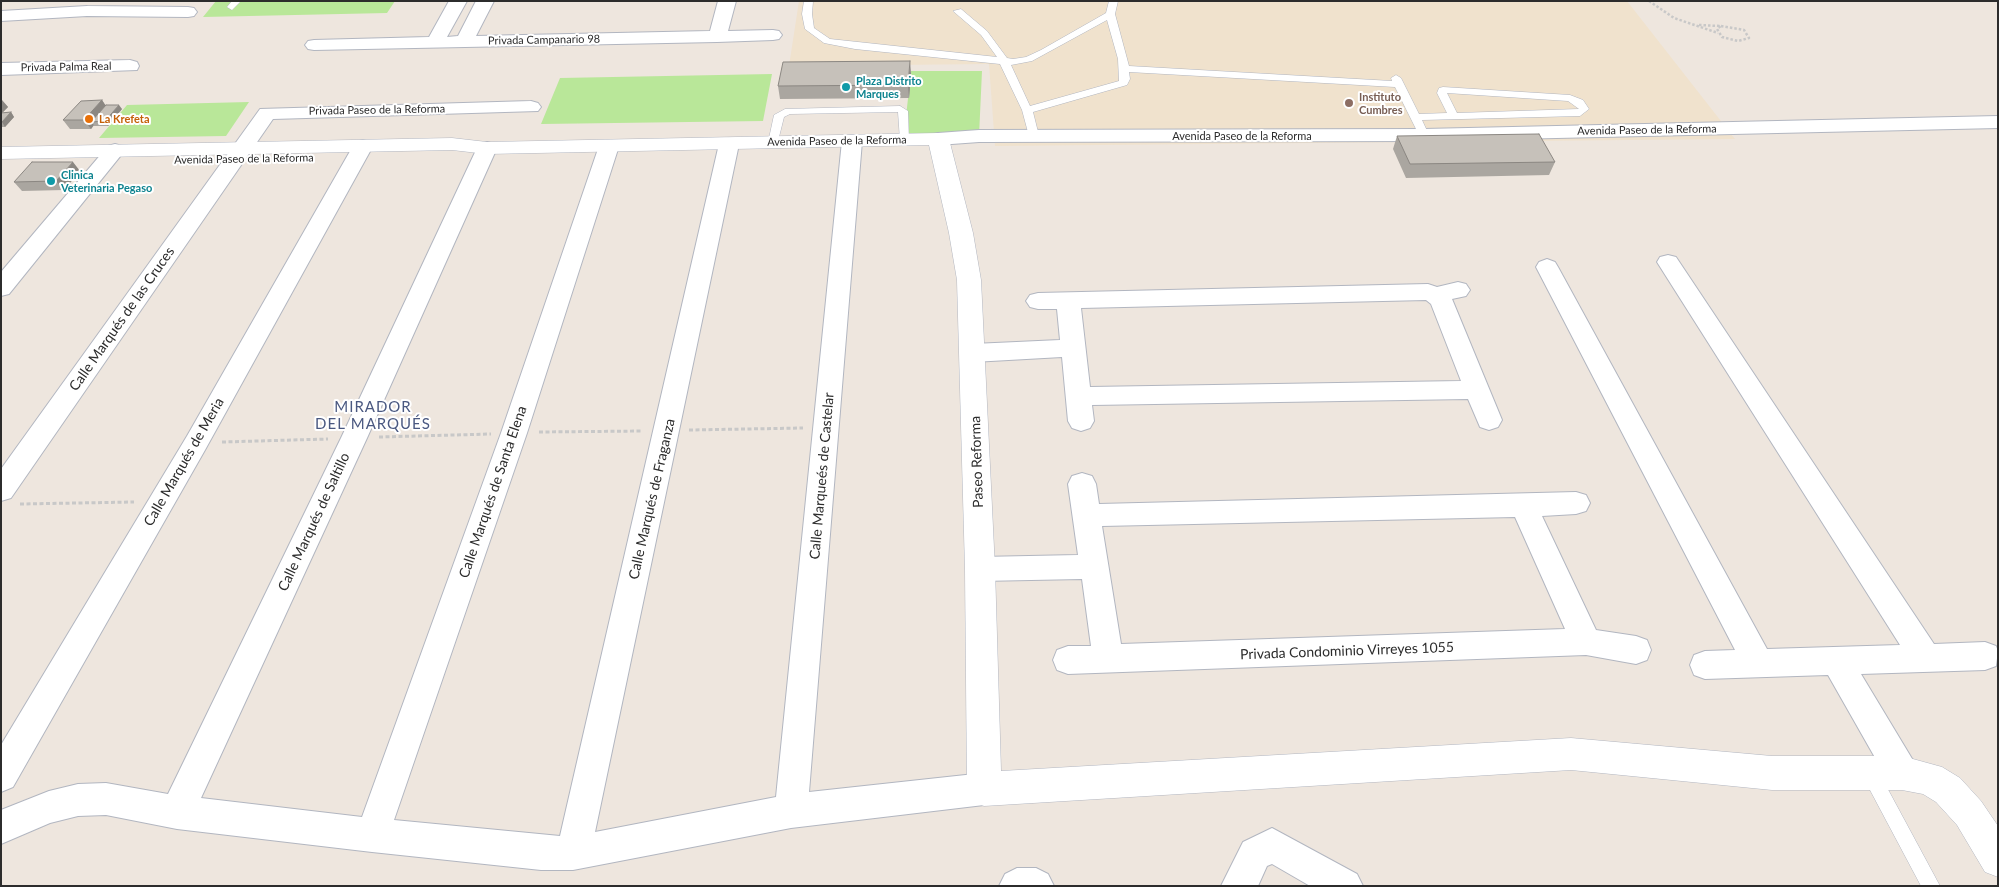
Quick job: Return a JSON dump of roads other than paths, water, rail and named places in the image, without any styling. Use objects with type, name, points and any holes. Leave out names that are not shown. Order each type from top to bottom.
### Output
[{"type":"street","points":[[435,42],[458,1]]},
{"type":"street","points":[[464,42],[485,1]]},
{"type":"street","points":[[717,37],[727,1]]},
{"type":"street","points":[[1,16],[87,11],[188,12]]},
{"type":"street","name":"Privada Campanario 98","points":[[314,45],[773,35]]},
{"type":"street","name":"Privada Palma Real","points":[[1,69],[130,66]]},
{"type":"street","name":"Privada Paseo de la Reforma","points":[[238,154],[267,113],[531,107]]},
{"type":"street","name":"Avenida Paseo de la Reforma","points":[[1,153],[110,156],[360,151],[449,156],[486,148],[1034,136],[1424,135],[1998,122]]},
{"type":"street","name":"Paseo Reforma","points":[[938,139],[961,234],[968,280],[973,353],[980,569],[984,789]]},
{"type":"street","name":"Calle Marqueés de Castelar","points":[[791,811],[852,141]]},
{"type":"street","name":"Calle Marqués de Fraganza","points":[[573,853],[729,144]]},
{"type":"street","name":"Calle Marqués de Santa Elena","points":[[372,835],[514,433],[609,146]]},
{"type":"street","name":"Calle Marqués de Saltillo","points":[[177,812],[354,438],[486,148]]},
{"type":"street","name":"Calle Marqués de Meria","points":[[1,776],[162,502],[360,151]]},
{"type":"street","name":"Calle Marqués de las Cruces","points":[[6,497],[238,154]]},
{"type":"street","points":[[1,288],[110,156]]},
{"type":"street","name":"Avenida Paseo de la Reforma","points":[[1,164],[110,156]]},
{"type":"street","points":[[1668,262],[1925,657]]},
{"type":"street","points":[[1547,267],[1758,663]]},
{"type":"street","points":[[1038,301],[1447,292],[1441,300],[1489,420]]},
{"type":"street","points":[[1068,300],[1080,396],[1081,421]]},
{"type":"street","points":[[973,353],[1074,348]]},
{"type":"street","points":[[1080,396],[1476,390]]},
{"type":"street","points":[[1082,484],[1108,659]]},
{"type":"street","points":[[1086,515],[1524,506],[1576,502]]},
{"type":"street","points":[[1524,506],[1586,642]]},
{"type":"street","points":[[980,569],[1094,566]]},
{"type":"street","name":"Privada Condominio Virreyes 1055","points":[[1068,660],[1586,642],[1636,650]]},
{"type":"street","points":[[1705,665],[1985,656]]},
{"type":"street","points":[[1836,660],[1886,773]]},
{"type":"street","points":[[1,827],[49,808],[78,800],[106,799],[177,812],[372,835],[541,853],[573,853],[791,811],[984,789],[1571,754],[1772,773],[1886,773],[1930,779],[1948,790],[1969,813],[1998,859]]},
{"type":"street","points":[[1239,886],[1255,854],[1272,845],[1345,886]]},
{"type":"street","points":[[1017,886],[1036,886]]},
{"type":"lane","points":[[809,1],[807,14],[810,29],[827,40],[855,46],[1004,61],[1029,59],[1110,14]]},
{"type":"lane","points":[[1027,110],[1123,83],[1124,69],[1110,14],[1114,1]]},
{"type":"lane","points":[[958,11],[984,33],[1004,61],[1027,110],[1034,136]]},
{"type":"lane","points":[[1124,69],[1156,69],[1208,76],[1397,80],[1424,135]]},
{"type":"lane","points":[[1415,117],[1580,113],[1584,110],[1579,102],[1570,98],[1443,90],[1442,93],[1454,116]]},
{"type":"lane","points":[[773,143],[779,115],[798,111],[902,110],[906,140]]},
{"type":"lane","points":[[1886,773],[1931,886]]},
{"type":"place","name":"Plaza Distrito Marques","points":[[846,87]]},
{"type":"place","name":"Instituto Cumbres","points":[[1349,103]]},
{"type":"place","name":"La Krefeta","points":[[89,119]]},
{"type":"place","name":"Clinica Veterinaria Pegaso","points":[[51,181]]},
{"type":"district","name":"MIRADOR DEL MARQUÉS","points":[[373,416]]}]
